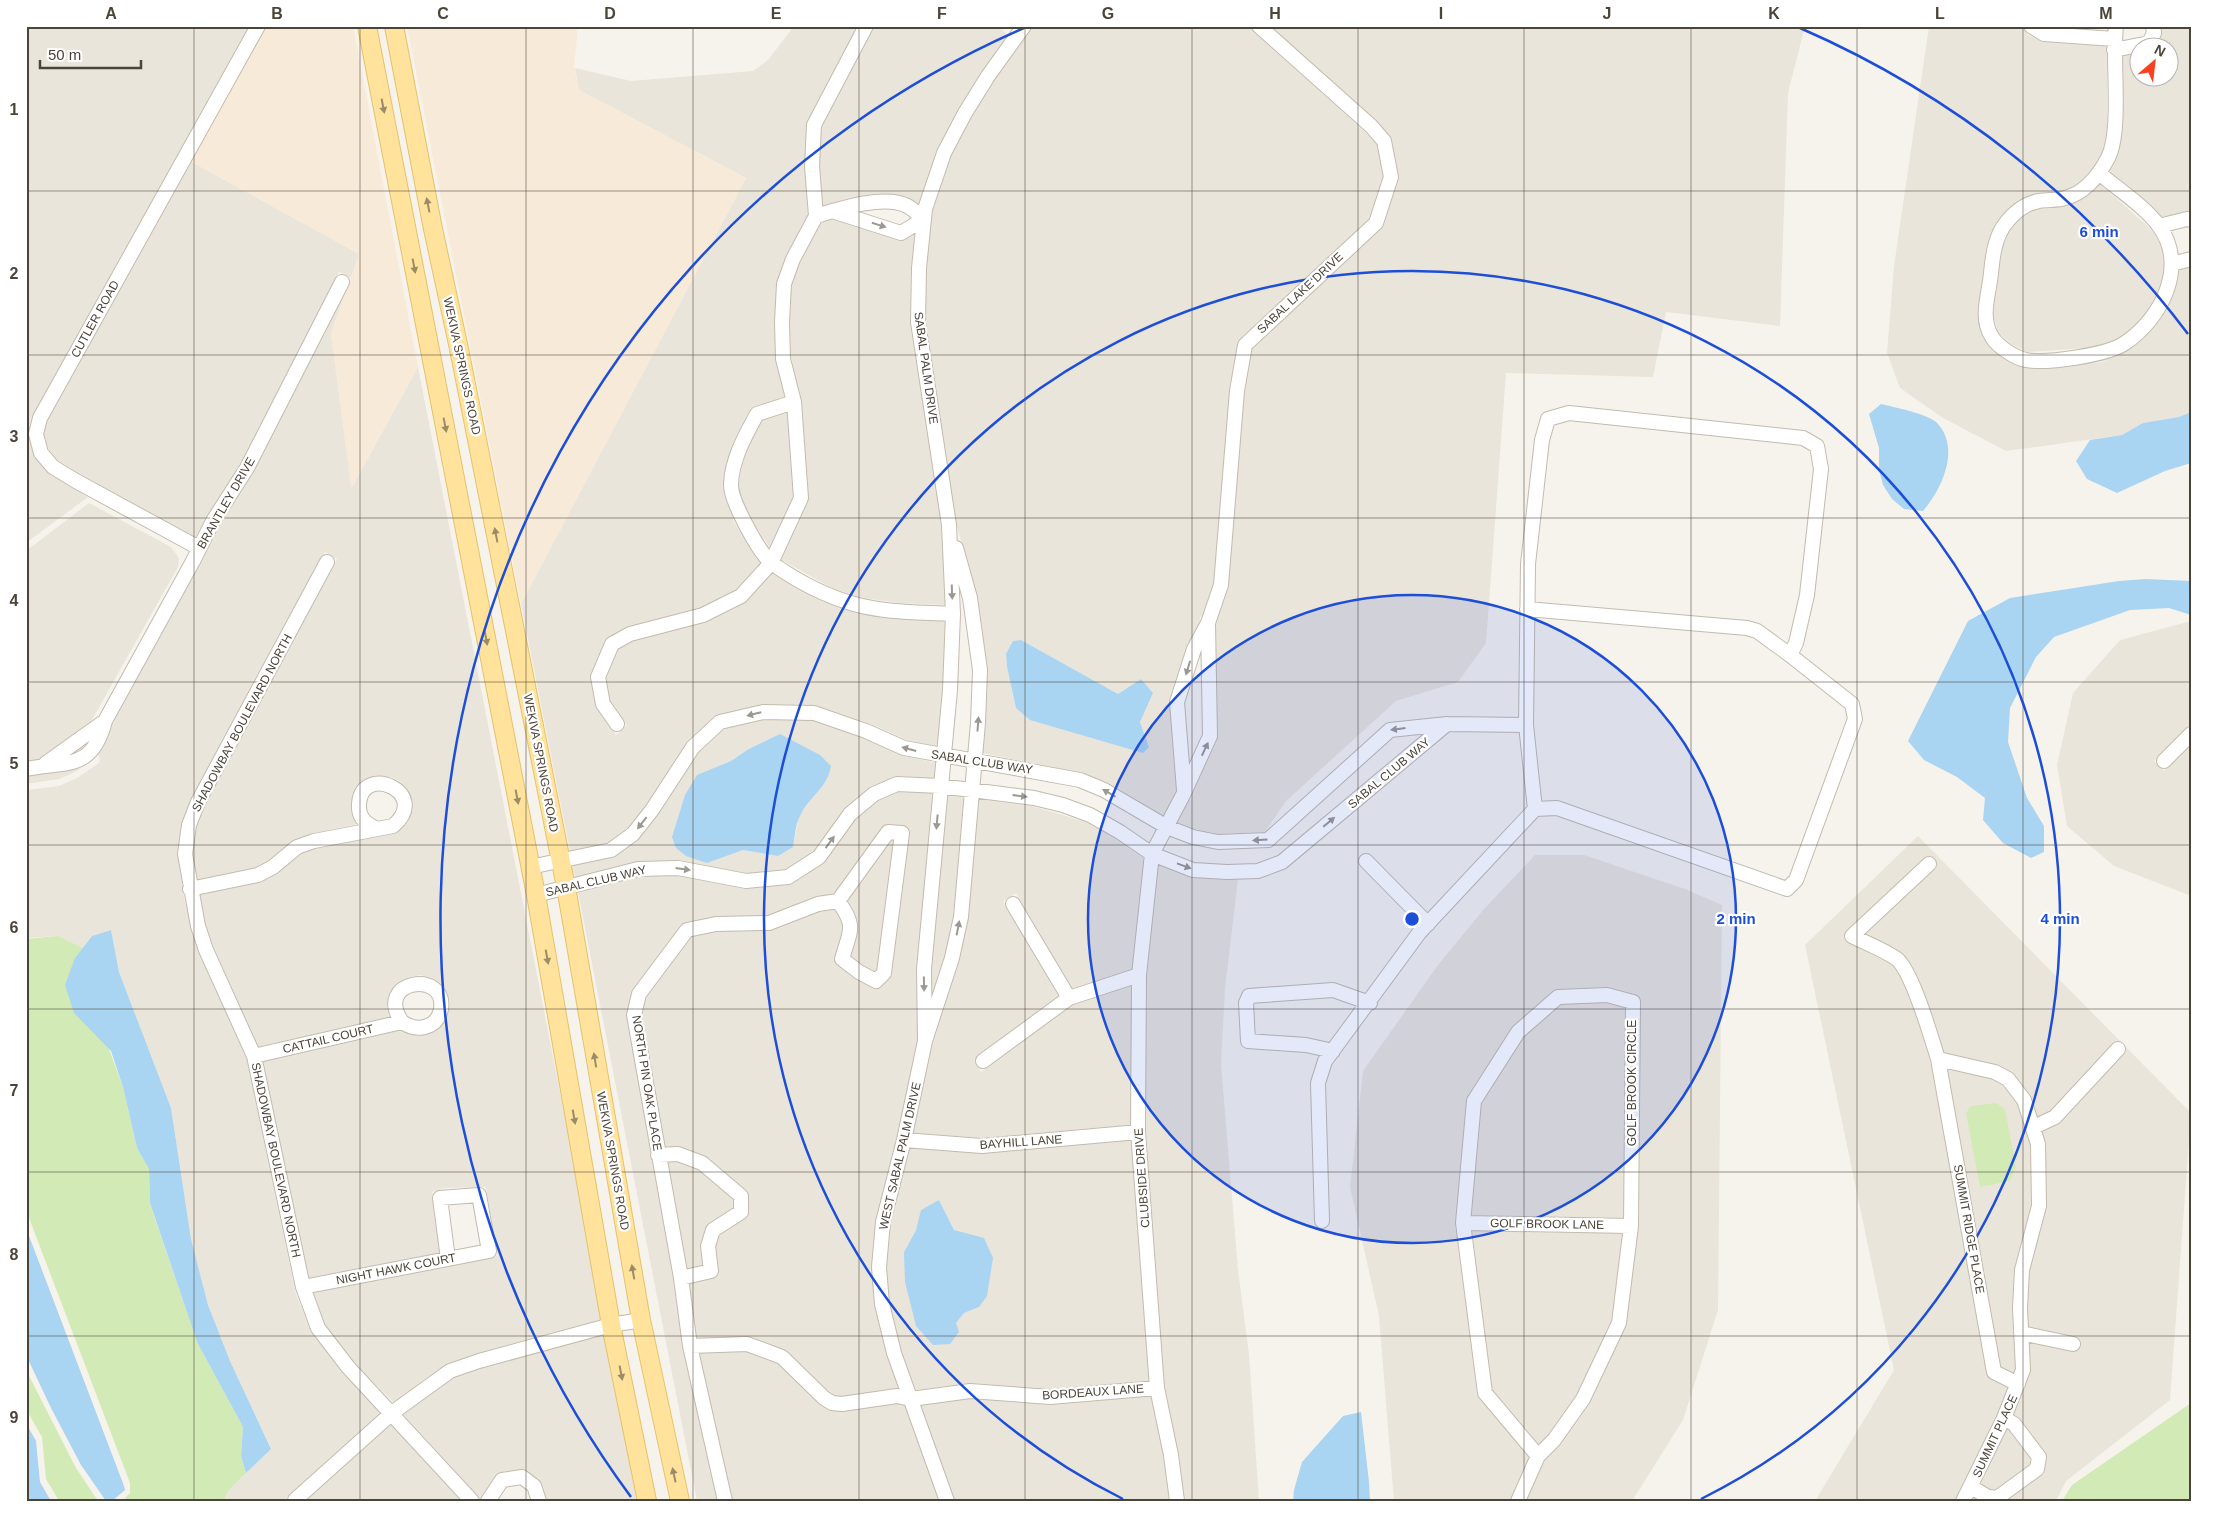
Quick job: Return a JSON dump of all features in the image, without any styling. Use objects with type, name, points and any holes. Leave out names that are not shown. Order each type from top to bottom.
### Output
[{"type":"main road","points":[[368,26],[536,895],[611,1325],[647,1501]]},
{"type":"main road","name":"WEKIVA SPRINGS ROAD","points":[[394,26],[433,229],[460,354],[561,860],[642,1320],[680,1501]]},
{"type":"main road","points":[[373,59],[400,54]]},
{"type":"main road","points":[[408,235],[433,229]]},
{"type":"street","name":"CUTLER ROAD","points":[[199,548],[76,481],[53,466],[41,453],[36,434],[40,418],[258,26]]},
{"type":"street","points":[[617,724],[603,704],[598,677],[612,644],[630,634],[703,615],[741,596],[771,563],[801,498],[794,402],[784,359],[782,322],[784,284],[792,259],[816,216],[812,166],[814,125],[866,26]]},
{"type":"street","name":"SABAL LAKE DRIVE","points":[[1184,793],[1177,702],[1194,649],[1208,623],[1221,585],[1237,392],[1245,345],[1376,223],[1391,177],[1384,141],[1380,136],[1259,26]]},
{"type":"street","points":[[2031,26],[2044,34],[2115,38],[2149,43],[2154,33],[2153,26]]},
{"type":"street","name":"SABAL PALM DRIVE","points":[[943,756],[950,690],[953,614],[949,525],[918,322],[918,268],[925,209],[944,153],[965,113],[1017,28]]},
{"type":"street","points":[[2099,173],[2159,226],[2167,242],[2172,264],[2171,282],[2162,302],[2144,326],[2125,344],[2102,354],[2025,360],[2007,351],[1992,337],[1985,314],[1997,240],[2004,226],[2019,210],[2037,201],[2066,198],[2086,188],[2099,173],[2109,155],[2114,137],[2115,38]]},
{"type":"street","points":[[816,216],[832,211],[848,206],[882,202],[905,204],[924,219],[900,233],[832,211]]},
{"type":"street","points":[[2159,226],[2187,219],[2191,220]]},
{"type":"street","points":[[2172,264],[2191,259]]},
{"type":"street","name":"BRANTLEY DRIVE","points":[[26,769],[70,764],[82,759],[92,750],[101,736],[105,721],[212,521],[247,468],[342,282]]},
{"type":"street","points":[[794,402],[757,414],[739,446],[731,486],[740,517],[771,563],[826,594],[856,604],[898,611],[953,614]]},
{"type":"street","points":[[1535,809],[1526,725],[1528,564],[1542,440],[1548,419],[1569,413],[1803,438],[1817,446],[1821,469],[1807,595],[1796,644],[1790,655]]},
{"type":"street","name":"SABAL PALM DRIVE","points":[[949,525],[970,598],[980,670],[972,790]]},
{"type":"street","name":"SHADOWBAY BOULEVARD NORTH","points":[[327,562],[198,802],[189,825],[185,854],[190,889],[198,926],[206,950],[254,1056],[303,1287],[318,1328],[348,1367],[472,1501]]},
{"type":"street","points":[[1322,1221],[1318,1083],[1326,1061],[1428,924],[1535,809],[1557,808],[1787,889],[1796,880],[1855,719],[1852,704],[1757,631],[1747,628],[1527,609]]},
{"type":"street","name":"SABAL LAKE DRIVE","points":[[1152,854],[1184,793],[1210,736],[1208,623]]},
{"type":"street","name":"SABAL CLUB WAY","points":[[530,866],[611,850],[633,834],[652,810],[693,747],[720,722],[763,712],[814,713],[866,731],[904,748],[1080,780],[1104,790],[1167,826],[1193,837],[1218,842],[1268,840],[1390,730],[1447,724],[1526,725]]},
{"type":"street","name":"BRANTLEY DRIVE","points":[[43,766],[105,721]]},
{"type":"street","name":"SABAL CLUB WAY","points":[[536,895],[638,869],[678,868],[746,882],[788,877],[819,857],[850,814],[874,794],[897,784],[940,786],[1034,798],[1063,805],[1090,815],[1120,832],[1152,854],[1193,870],[1258,871],[1282,862],[1447,724]]},
{"type":"street","points":[[2164,761],[2191,734]]},
{"type":"street","points":[[81,740],[92,750]]},
{"type":"street","name":"WEST SABAL PALM DRIVE","points":[[925,1041],[924,969],[943,756]]},
{"type":"street","name":"WEST SABAL PALM DRIVE","points":[[947,1501],[894,1353],[882,1304],[879,1267],[883,1222],[904,1140],[925,1041],[952,958],[961,917],[972,790]]},
{"type":"street","points":[[190,889],[258,875],[273,867],[297,847],[314,841],[375,828]]},
{"type":"street","points":[[888,832],[902,833],[884,973],[876,981],[859,972],[842,959],[851,930],[851,920],[846,909],[838,901],[888,832]]},
{"type":"street","name":"CLUBSIDE DRIVE","points":[[1152,854],[1139,975],[1138,1132],[1157,1388],[1171,1455],[1177,1501]]},
{"type":"street","points":[[1366,861],[1428,924]]},
{"type":"street","name":"SUMMIT RIDGE PLACE","points":[[1929,864],[1852,936],[1898,960],[1914,990],[1938,1059],[1994,1372],[2018,1384]]},
{"type":"street","name":"NORTH PIN OAK PLACE","points":[[725,1501],[690,1346],[681,1278],[634,1015],[638,994],[687,930],[716,924],[769,923],[818,904],[838,901]]},
{"type":"street","points":[[1013,904],[1068,998]]},
{"type":"street","points":[[983,1062],[1068,998],[1139,975]]},
{"type":"street","points":[[1333,1051],[1306,1045],[1248,1041],[1246,1003],[1249,996],[1333,990],[1370,1003]]},
{"type":"street","name":"GOLF BROOK CIRCLE","points":[[1518,1501],[1538,1456],[1554,1440],[1584,1399],[1619,1323],[1631,1226],[1633,1002],[1607,995],[1558,997],[1518,1032],[1474,1101],[1463,1223],[1485,1393],[1538,1456]]},
{"type":"street","name":"CATTAIL COURT","points":[[254,1056],[402,1022]]},
{"type":"street","points":[[2034,1127],[2055,1117],[2118,1049]]},
{"type":"street","points":[[1938,1059],[1995,1072],[2008,1079],[2024,1100],[2038,1144],[2039,1206],[2022,1270],[2020,1308],[2022,1333],[2073,1344]]},
{"type":"street","name":"BAYHILL LANE","points":[[904,1140],[982,1146],[1138,1132]]},
{"type":"street","points":[[658,1155],[678,1154],[702,1162],[741,1196],[741,1212],[714,1230],[708,1246],[711,1271],[681,1278]]},
{"type":"street","name":"NIGHT HAWK COURT","points":[[303,1287],[448,1259],[489,1251],[479,1195],[440,1198],[448,1259]]},
{"type":"street","name":"GOLF BROOK LANE","points":[[1463,1223],[1631,1226]]},
{"type":"street","points":[[295,1500],[392,1413],[450,1371],[479,1361],[611,1325],[642,1320]]},
{"type":"street","name":"SUMMIT PLACE","points":[[1963,1501],[2004,1418],[2023,1370],[2022,1333]]},
{"type":"street","name":"BORDEAUX LANE","points":[[690,1346],[747,1344],[782,1357],[814,1389],[832,1403],[842,1404],[896,1396],[911,1399],[970,1391],[1050,1397],[1157,1388]]},
{"type":"street","points":[[1971,1487],[1988,1497],[1997,1498],[2037,1469],[2038,1457],[2014,1424],[2004,1418]]},
{"type":"street","points":[[488,1501],[502,1480],[522,1477],[534,1486],[539,1501]]},
{"type":"shaded area","points":[[26,26],[250,26],[34,414],[29,437],[36,458],[49,473],[88,497],[26,543]]},
{"type":"shaded area","points":[[265,26],[353,26],[418,367],[351,488],[331,334],[359,254],[190,161]]},
{"type":"shaded area","points":[[407,26],[578,26],[574,67],[579,90],[746,178],[521,604]]},
{"type":"shaded area","points":[[794,26],[859,26],[807,125],[805,167],[808,216],[786,255],[777,285],[776,360],[785,397],[755,406],[750,410],[732,446],[724,485],[734,522],[761,563],[737,590],[701,608],[629,627],[609,638],[605,642],[592,674],[596,706],[616,735],[627,725],[610,701],[606,677],[617,649],[632,641],[704,622],[743,603],[771,572],[822,601],[853,612],[897,618],[945,621],[943,691],[937,747],[907,740],[869,723],[814,705],[764,704],[720,715],[688,743],[647,806],[629,829],[609,842],[570,851],[521,604],[746,178],[579,90],[575,68],[631,81],[753,71],[768,60]]},
{"type":"shaded area","points":[[874,26],[997,26],[1008,35],[959,109],[938,150],[919,205],[907,197],[883,194],[848,198],[822,206],[819,165],[821,126]]},
{"type":"shaded area","points":[[1033,26],[1248,26],[1377,145],[1384,177],[1370,219],[1240,339],[1238,344],[1230,392],[1214,584],[1203,616],[1200,617],[1200,622],[1187,648],[1170,701],[1177,792],[1164,816],[1108,783],[1083,773],[982,753],[987,668],[976,595],[956,523],[925,321],[926,268],[932,210],[951,156],[971,116]],"holes":[[[1021,640],[1118,694],[1141,679],[1153,693],[1140,722],[1145,735],[1143,753],[1016,708],[1006,654]]]},
{"type":"shaded area","points":[[1271,26],[1805,26],[1788,93],[1780,326],[1666,312],[1653,377],[1506,373],[1486,643],[1458,682],[1396,701],[1286,801],[1265,832],[1219,834],[1195,829],[1177,822],[1189,800],[1192,799],[1192,794],[1217,735],[1215,625],[1228,584],[1244,392],[1251,348],[1383,224],[1398,174],[1389,136],[1375,120]]},
{"type":"shaded area","points":[[1929,26],[2022,26],[2028,35],[2043,42],[2107,46],[2107,137],[2103,153],[2094,169],[2082,181],[2065,191],[2037,193],[2016,203],[1999,220],[1990,237],[1978,317],[1987,343],[2002,357],[2021,367],[2048,367],[2102,362],[2127,351],[2149,332],[2168,307],[2177,284],[2178,270],[2191,266],[2191,412],[2179,417],[2143,423],[2122,435],[2006,451],[1943,418],[1900,388],[1887,353],[1894,266]]},
{"type":"shaded area","points":[[2160,26],[2191,26],[2191,212],[2161,217],[2109,171],[2116,157],[2122,136],[2121,56],[2130,55],[2130,88],[2180,88],[2180,38],[2160,38]]},
{"type":"shaded area","points":[[190,161],[359,254],[351,278],[339,272],[241,464],[207,517],[196,538],[58,460],[48,448],[44,434],[47,420]]},
{"type":"shaded area","points":[[2099,183],[2152,230],[2161,245],[2165,265],[2164,280],[2156,299],[2140,321],[2121,337],[2101,347],[2027,352],[2011,344],[1998,332],[1992,313],[2003,242],[2022,216],[2038,208],[2069,205],[2088,194]]},
{"type":"shaded area","points":[[832,219],[898,240],[916,232],[911,269],[910,324],[942,527],[945,605],[899,603],[858,597],[830,587],[780,559],[802,515],[808,497],[802,407],[791,357],[789,321],[791,285],[799,261],[820,223]]},
{"type":"shaded area","points":[[349,282],[331,334],[352,487],[418,367],[603,1319],[478,1353],[448,1364],[423,1380],[394,1403],[353,1362],[324,1323],[313,1292],[497,1256],[486,1187],[445,1188],[432,1192],[440,1253],[308,1278],[262,1062],[401,1030],[417,1036],[428,1034],[438,1028],[445,1018],[448,1007],[446,995],[440,985],[431,978],[420,975],[409,977],[399,983],[391,993],[390,1017],[258,1047],[213,946],[205,923],[199,895],[260,882],[277,873],[300,853],[315,848],[394,834],[404,826],[410,815],[411,800],[407,790],[399,781],[391,777],[377,776],[359,786],[353,797],[352,812],[357,824],[313,833],[296,840],[270,861],[256,868],[196,880],[192,853],[196,826],[205,805],[337,559],[325,552],[192,799],[182,824],[178,854],[184,898],[199,953],[247,1059],[296,1295],[312,1333],[343,1373],[382,1413],[286,1501],[224,1501],[228,1491],[271,1448],[230,1361],[208,1305],[191,1239],[171,1108],[119,972],[111,930],[92,936],[83,948],[58,936],[26,938],[26,790],[59,786],[77,778],[99,763],[98,754],[108,738],[111,725],[115,722],[114,720],[199,564],[218,524],[253,471]]},
{"type":"shaded area","points":[[788,412],[794,498],[770,548],[747,513],[738,485],[746,448],[761,420]]},
{"type":"shaded area","points":[[89,503],[171,547],[179,558],[178,567],[80,741],[94,759],[75,772],[59,779],[26,784],[26,551]]},
{"type":"shaded area","points":[[2191,621],[2191,726],[2154,761],[2164,771],[2191,744],[2191,896],[2114,866],[2067,826],[2057,765],[2073,693],[2120,640]]},
{"type":"shaded area","points":[[763,719],[812,720],[863,738],[901,755],[936,763],[934,778],[898,776],[869,788],[845,810],[815,852],[786,869],[747,874],[679,860],[638,862],[575,877],[572,865],[612,857],[637,841],[658,814],[698,752],[723,729]],"holes":[[[747,750],[811,799],[799,816],[793,847],[778,856],[743,850],[707,863],[698,775],[731,761]]]},
{"type":"shaded area","points":[[898,792],[933,793],[917,969],[917,1041],[897,1139],[876,1221],[872,1269],[875,1307],[887,1355],[939,1501],[697,1501],[578,892],[639,877],[677,875],[744,889],[788,884],[825,862],[855,819],[877,800]]},
{"type":"shaded area","points":[[947,794],[964,797],[953,916],[946,956],[931,999],[931,968]]},
{"type":"shaded area","points":[[978,799],[1032,806],[1086,822],[1116,839],[1144,859],[1133,969],[1072,990],[1016,893],[1003,902],[1059,997],[974,1060],[981,1072],[1071,1005],[1132,985],[1131,1125],[983,1138],[913,1133],[932,1042],[959,960],[968,917]]},
{"type":"shaded area","points":[[1918,836],[2191,1113],[2170,1400],[2066,1481],[2056,1501],[1815,1501],[1894,1370],[1805,945]]},
{"type":"shaded area","points":[[1535,855],[1584,855],[1685,889],[1722,905],[1718,1310],[1683,1420],[1632,1501],[1525,1501],[1544,1460],[1559,1444],[1590,1402],[1626,1323],[1639,1218],[1640,1001],[1635,994],[1609,987],[1559,989],[1554,991],[1512,1029],[1467,1102],[1455,1230],[1457,1231],[1478,1395],[1529,1458],[1510,1501],[1394,1501],[1379,1316],[1350,1187],[1363,1071],[1438,965],[1484,909]]},
{"type":"shaded area","points":[[1158,865],[1192,877],[1238,879],[1225,989],[1221,1064],[1238,1270],[1249,1354],[1259,1501],[1184,1501],[1178,1453],[1164,1387],[1145,1131],[1147,974]]},
{"type":"shaded area","points":[[1605,1003],[1625,1008],[1624,1218],[1471,1215],[1481,1103],[1523,1037],[1560,1004]]},
{"type":"shaded area","points":[[1131,1140],[1149,1381],[1050,1389],[969,1383],[916,1390],[901,1350],[889,1302],[886,1267],[890,1222],[909,1148],[982,1153]],"holes":[[[939,1200],[954,1230],[984,1239],[979,1307],[964,1313],[956,1323],[904,1252],[916,1229]]]},
{"type":"shaded area","points":[[1471,1231],[1623,1233],[1612,1322],[1578,1395],[1549,1435],[1539,1445],[1492,1389]]},
{"type":"shaded area","points":[[606,1334],[640,1501],[547,1501],[539,1479],[522,1470],[502,1472],[496,1476],[481,1499],[403,1414],[452,1378],[480,1368]]},
{"type":"shaded area","points":[[1151,1396],[1164,1457],[1169,1501],[955,1501],[921,1405],[969,1398],[1050,1405]]},
{"type":"shaded area","points":[[391,1424],[461,1501],[305,1501]]},
{"type":"green space","points":[[58,936],[83,948],[75,958],[123,1087],[137,1148],[149,1169],[150,1204],[197,1342],[243,1427],[241,1456],[246,1473],[228,1491],[224,1501],[127,1501],[125,1498],[130,1493],[130,1483],[26,1210],[26,939]]},
{"type":"green space","points":[[1996,1103],[2005,1109],[2016,1167],[2010,1181],[1980,1187],[1966,1113],[1971,1106]]},
{"type":"green space","points":[[26,1370],[76,1468],[98,1501],[59,1501],[46,1479],[42,1437],[26,1409]]},
{"type":"green space","points":[[2191,1403],[2191,1501],[2062,1501],[2072,1485]]},
{"type":"water","points":[[1881,404],[1927,417],[1937,423],[1944,433],[1948,444],[1946,468],[1937,491],[1923,511],[1904,509],[1892,499],[1883,485],[1879,470],[1879,448],[1869,414]]},
{"type":"water","points":[[2191,412],[2191,463],[2165,471],[2117,493],[2087,479],[2076,461],[2090,440],[2122,435],[2143,423],[2179,417]]},
{"type":"water","points":[[2146,579],[2191,581],[2191,615],[2169,608],[2130,610],[2054,637],[2036,657],[2010,708],[2008,742],[2027,798],[2044,826],[2044,852],[2031,858],[2003,843],[1983,820],[1985,798],[1957,777],[1924,760],[1908,741],[1968,621],[2010,598],[2119,581]]},
{"type":"water","points":[[1021,640],[1118,694],[1141,679],[1153,693],[1140,722],[1149,747],[1143,753],[1030,720],[1016,708],[1007,667],[1006,654],[1013,641]]},
{"type":"water","points":[[780,734],[820,755],[831,766],[826,781],[808,803],[798,820],[793,847],[778,856],[743,850],[707,863],[686,856],[676,848],[672,837],[685,795],[697,775],[731,761],[747,750]]},
{"type":"water","points":[[111,930],[119,972],[171,1108],[191,1239],[208,1305],[230,1361],[271,1449],[246,1473],[241,1456],[243,1427],[197,1342],[150,1203],[149,1169],[137,1148],[123,1087],[111,1051],[74,1013],[65,985],[75,958],[92,936]]},
{"type":"water","points":[[939,1200],[954,1230],[984,1238],[993,1258],[987,1296],[979,1307],[964,1313],[956,1323],[959,1332],[950,1344],[933,1345],[916,1326],[905,1282],[904,1252],[916,1230],[921,1210]]},
{"type":"water","points":[[26,1228],[124,1486],[125,1490],[112,1501],[106,1501],[81,1465],[26,1355]]},
{"type":"water","points":[[1361,1412],[1370,1501],[1293,1501],[1302,1462],[1343,1416]]},
{"type":"water","points":[[26,1423],[36,1441],[40,1482],[51,1501],[26,1501]]}]
